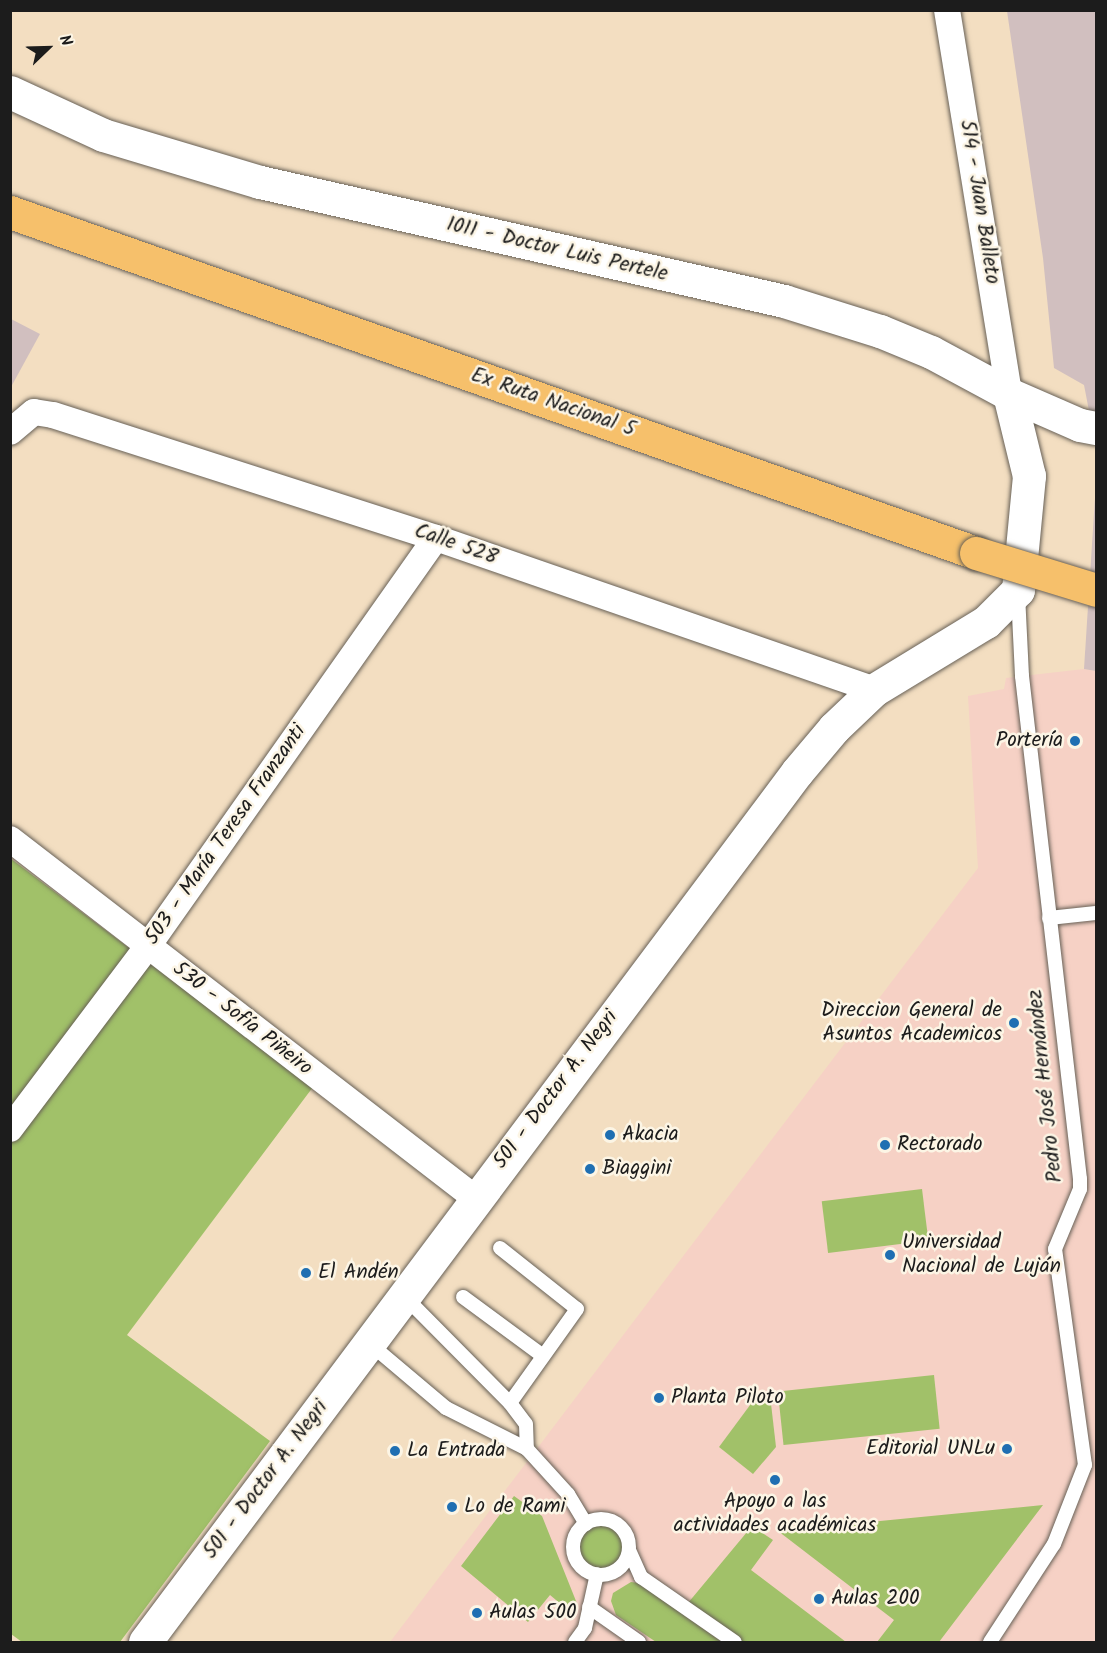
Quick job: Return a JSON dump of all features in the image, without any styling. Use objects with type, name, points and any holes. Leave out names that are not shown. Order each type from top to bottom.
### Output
[{"type":"main road","name":"Ex Ruta Nacional 5","points":[[10,212],[976,553],[1096,590]]},
{"type":"street","name":"514 - Juan Balleto","points":[[946,10],[1009,394]]},
{"type":"street","name":"1011 - Doctor Luis Pertele","points":[[10,92],[103,135],[260,182],[784,301],[932,352],[1009,394],[1080,425],[1096,428]]},
{"type":"street","points":[[1009,394],[1029,476],[1018,590]]},
{"type":"street","name":"Calle 528","points":[[10,432],[34,412],[436,538],[874,690]]},
{"type":"street","name":"503 - María Teresa Franzanti","points":[[10,1129],[148,946],[436,538]]},
{"type":"street","name":"501 - Doctor A. Negri","points":[[145,1642],[405,1297],[475,1198],[797,772],[834,728],[874,690],[986,622],[1018,590]]},
{"type":"street","name":"530 - Sofía Piñeiro","points":[[10,839],[475,1198]]},
{"type":"lane","name":"Pedro José Hernández","points":[[990,1642],[1054,1544],[1085,1465],[1055,1249],[1080,1189],[1080,1179],[1022,676],[1018,590]]},
{"type":"lane","points":[[1049,918],[1096,913]]},
{"type":"lane","points":[[500,1248],[577,1309],[510,1402]]},
{"type":"lane","points":[[405,1297],[510,1402],[526,1424],[527,1449]]},
{"type":"lane","points":[[464,1297],[543,1356]]},
{"type":"lane","points":[[369,1343],[446,1408],[527,1449],[568,1494],[586,1524]]},
{"type":"lane","points":[[629,1550],[614,1572],[597,1574],[587,1571],[575,1557],[575,1538],[586,1524],[604,1519],[620,1526],[641,1577],[735,1642]]},
{"type":"lane","points":[[575,1642],[585,1628],[597,1574]]},
{"type":"lane","points":[[589,1607],[639,1642]]},
{"type":"shaded area","points":[[1007,11],[1096,11],[1096,447],[1084,385],[1054,368],[1043,258]]},
{"type":"shaded area","points":[[11,319],[40,334],[11,387]]},
{"type":"shaded area","points":[[1096,482],[1096,671],[1084,669]]},
{"type":"shaded area","name":"Universidad Nacional de Luján","points":[[1084,669],[1096,671],[1096,1642],[390,1642],[978,868],[968,696],[1004,689],[1006,678]]},
{"type":"green space","points":[[10,858],[313,1087],[127,1335],[270,1441],[120,1642],[22,1642],[11,1634]]},
{"type":"green space","points":[[922,1189],[928,1241],[828,1253],[822,1201]]},
{"type":"green space","points":[[934,1375],[940,1429],[784,1445],[778,1391]]},
{"type":"green space","points":[[770,1395],[776,1447],[753,1474],[719,1447],[756,1397]]},
{"type":"green space","points":[[514,1496],[542,1516],[578,1606],[574,1615],[550,1595],[528,1622],[461,1566]]},
{"type":"green space","points":[[1043,1505],[939,1642],[877,1642],[894,1620],[778,1531]]},
{"type":"green space","points":[[601,1521],[610,1523],[621,1532],[626,1546],[624,1555],[615,1566],[601,1571],[592,1569],[581,1560],[576,1546],[578,1537],[587,1526]]},
{"type":"green space","points":[[752,1526],[773,1540],[751,1570],[846,1642],[742,1642],[688,1603]]},
{"type":"green space","points":[[631,1582],[638,1583],[722,1642],[656,1642],[616,1615],[611,1601],[613,1593]]},
{"type":"place","name":"Portería","points":[[1075,741]]},
{"type":"place","name":"Direccion General de Asuntos Academicos","points":[[1014,1023]]},
{"type":"place","name":"Akacia","points":[[610,1135]]},
{"type":"place","name":"Rectorado","points":[[885,1145]]},
{"type":"place","name":"Biaggini","points":[[590,1169]]},
{"type":"place","name":"Universidad Nacional de Luján","points":[[890,1255]]},
{"type":"place","name":"El Andén","points":[[306,1273]]},
{"type":"place","name":"Planta Piloto","points":[[659,1398]]},
{"type":"place","name":"Editorial UNLu","points":[[1007,1449]]},
{"type":"place","name":"La Entrada","points":[[395,1451]]},
{"type":"place","name":"Apoyo a las actividades académicas","points":[[775,1480]]},
{"type":"place","name":"Lo de Rami","points":[[452,1507]]},
{"type":"place","name":"Aulas 200","points":[[819,1599]]},
{"type":"place","name":"Aulas 500","points":[[477,1613]]}]
